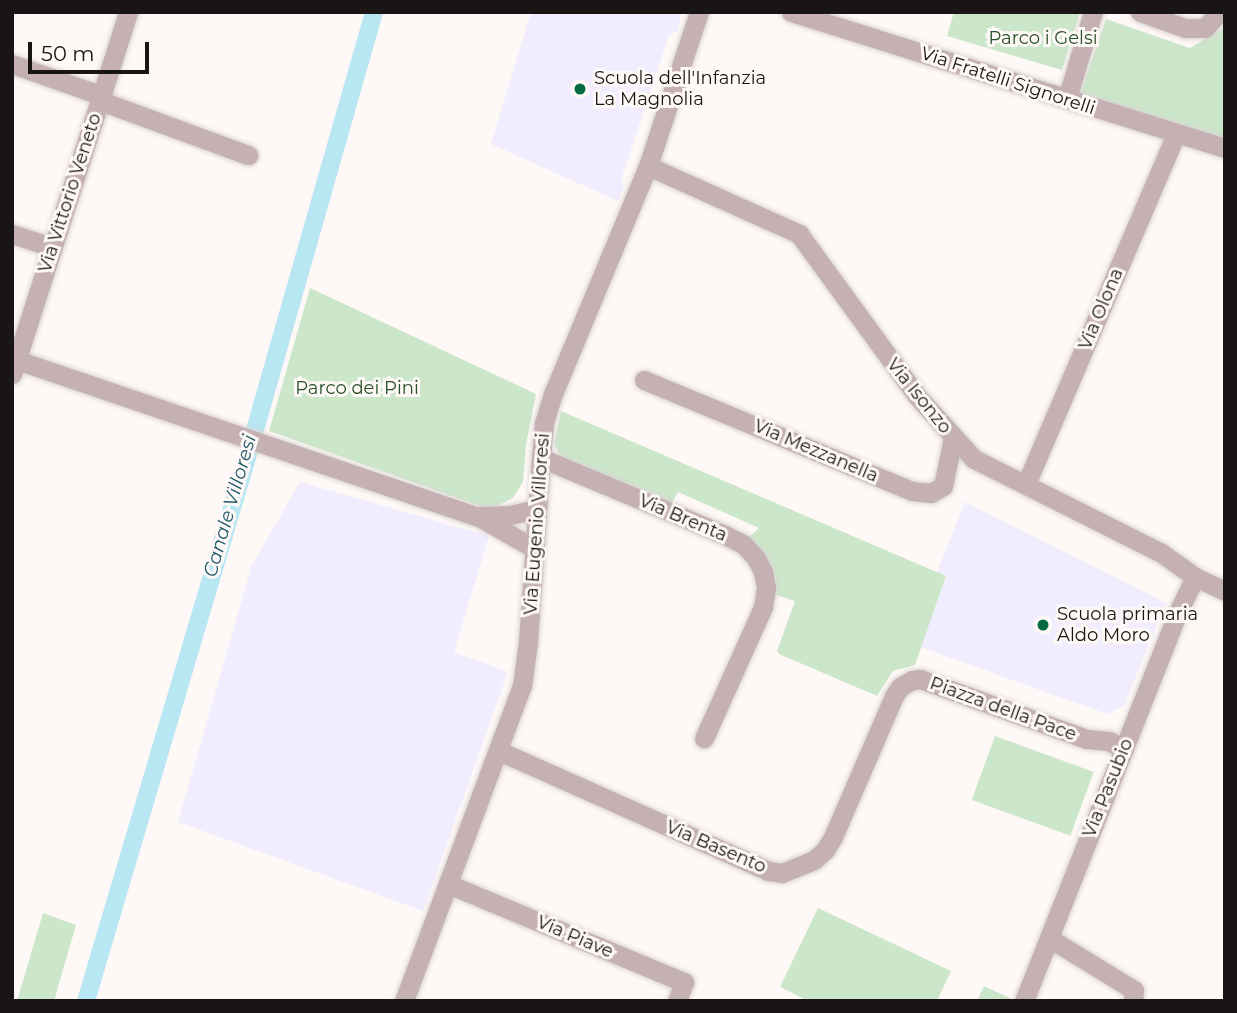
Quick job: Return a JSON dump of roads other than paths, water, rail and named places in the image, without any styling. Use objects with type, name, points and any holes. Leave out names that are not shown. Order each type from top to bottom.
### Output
[{"type":"street","name":"Via Vittorio Veneto","points":[[14,367],[128,12]]},
{"type":"street","name":"Via Eugenio Villoresi","points":[[404,1001],[522,686],[544,423],[553,394],[648,166],[699,12]]},
{"type":"street","name":"Via Fratelli Signorelli","points":[[792,12],[1225,148]]},
{"type":"street","points":[[1067,99],[1093,12]]},
{"type":"street","points":[[1140,12],[1185,28],[1205,28],[1219,12]]},
{"type":"street","points":[[12,64],[248,155]]},
{"type":"street","name":"Via Olona","points":[[1026,484],[1176,134]]},
{"type":"street","name":"Via Isonzo","points":[[648,166],[799,234],[878,346],[953,438],[974,459],[1160,552],[1195,577],[1225,591]]},
{"type":"street","points":[[12,234],[52,247]]},
{"type":"street","points":[[14,367],[217,428],[479,516],[535,549]]},
{"type":"street","name":"Via Mezzanella","points":[[644,380],[912,491],[931,493],[943,486],[953,438]]},
{"type":"street","name":"Via Brenta","points":[[541,458],[725,535],[743,544],[756,558],[764,572],[766,588],[763,607],[704,738]]},
{"type":"street","points":[[479,516],[510,515],[537,509]]},
{"type":"street","name":"Via Pasubio","points":[[1024,1001],[1178,612],[1195,577]]},
{"type":"street","name":"Via Basento","points":[[499,751],[768,871],[782,873],[814,860],[825,850],[834,837],[894,696],[905,683],[920,679]]},
{"type":"street","name":"Piazza della Pace","points":[[920,679],[1087,739],[1110,741],[1122,754]]},
{"type":"street","name":"Via Piave","points":[[448,884],[684,982],[677,1001]]},
{"type":"street","points":[[1049,938],[1134,990],[1133,1001]]},
{"type":"waterway","name":"Canale Villoresi","points":[[86,1001],[251,444],[374,12]]},
{"type":"place","name":"Scuola dell'Infanzia La Magnolia","points":[[580,89]]},
{"type":"place","name":"Scuola primaria Aldo Moro","points":[[1043,625]]},
{"type":"park label","name":"Parco i Gelsi","points":[[1043,38]]},
{"type":"park label","name":"Parco dei Pini","points":[[357,388]]}]
